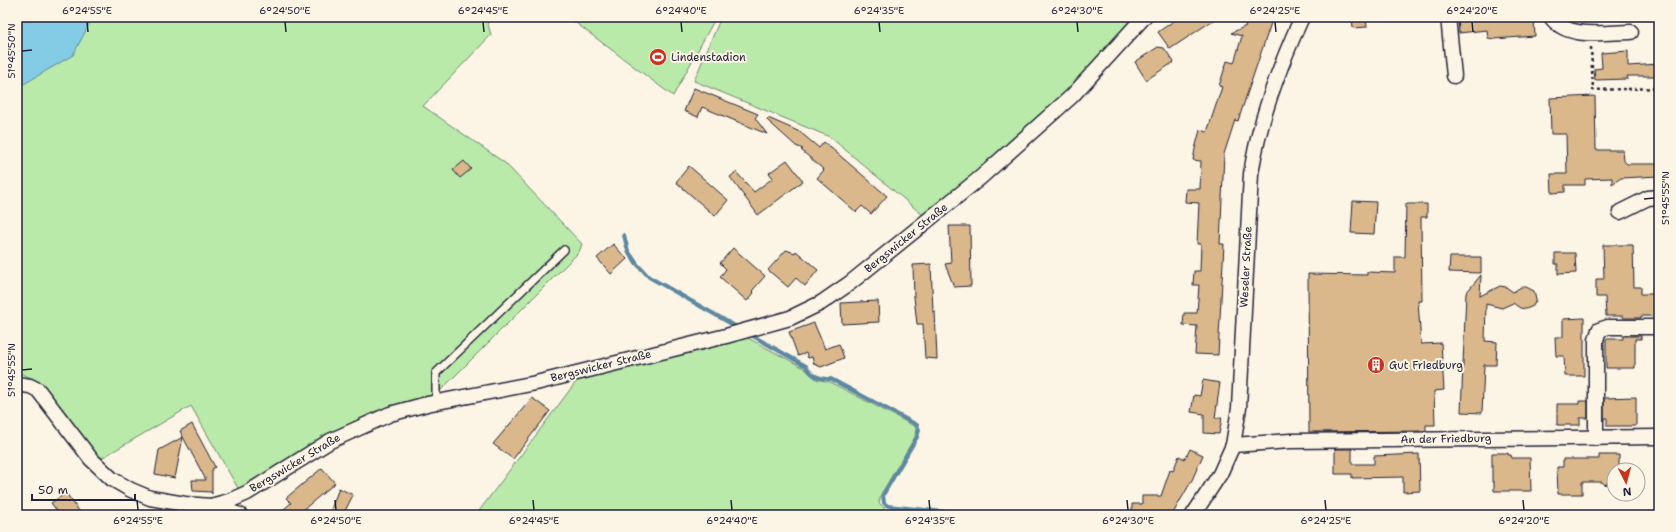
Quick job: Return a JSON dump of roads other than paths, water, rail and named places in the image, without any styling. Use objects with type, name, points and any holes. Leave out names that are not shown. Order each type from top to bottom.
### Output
[{"type":"street","name":"Bergswicker Straße","points":[[17,384],[30,386],[38,390],[91,459],[112,479],[131,490],[150,498],[185,504],[211,506],[229,501],[248,493],[330,441],[390,414],[436,402],[536,383],[726,336],[790,318],[821,303],[850,283],[980,178],[1072,96],[1144,17]]},
{"type":"street","name":"Weseler Straße","points":[[1193,515],[1220,474],[1233,445],[1239,408],[1251,174],[1254,153],[1263,118],[1289,44],[1302,17]]},
{"type":"street","points":[[1448,17],[1454,76]]},
{"type":"street","points":[[1551,17],[1555,23],[1573,32],[1631,32]]},
{"type":"street","points":[[1620,212],[1648,198],[1659,197]]},
{"type":"street","points":[[1596,438],[1596,340],[1599,330],[1608,327],[1659,327]]},
{"type":"street","name":"An der Friedburg","points":[[1233,445],[1290,441],[1659,437]]},
{"type":"street","points":[[211,506],[240,515]]},
{"type":"lane","points":[[436,402],[436,373],[564,250]]},
{"type":"water","points":[[17,17],[93,17],[73,55],[17,88]]},
{"type":"waterway","points":[[624,235],[628,251],[649,277],[735,326]]},
{"type":"waterway","points":[[751,335],[806,366],[816,376],[831,379],[917,425],[919,430],[917,437],[883,495],[884,503],[888,506],[974,515]]},
{"type":"place","name":"Lindenstadion","points":[[658,57]]},
{"type":"place","name":"Gut Friedburg","points":[[1376,365]]}]
